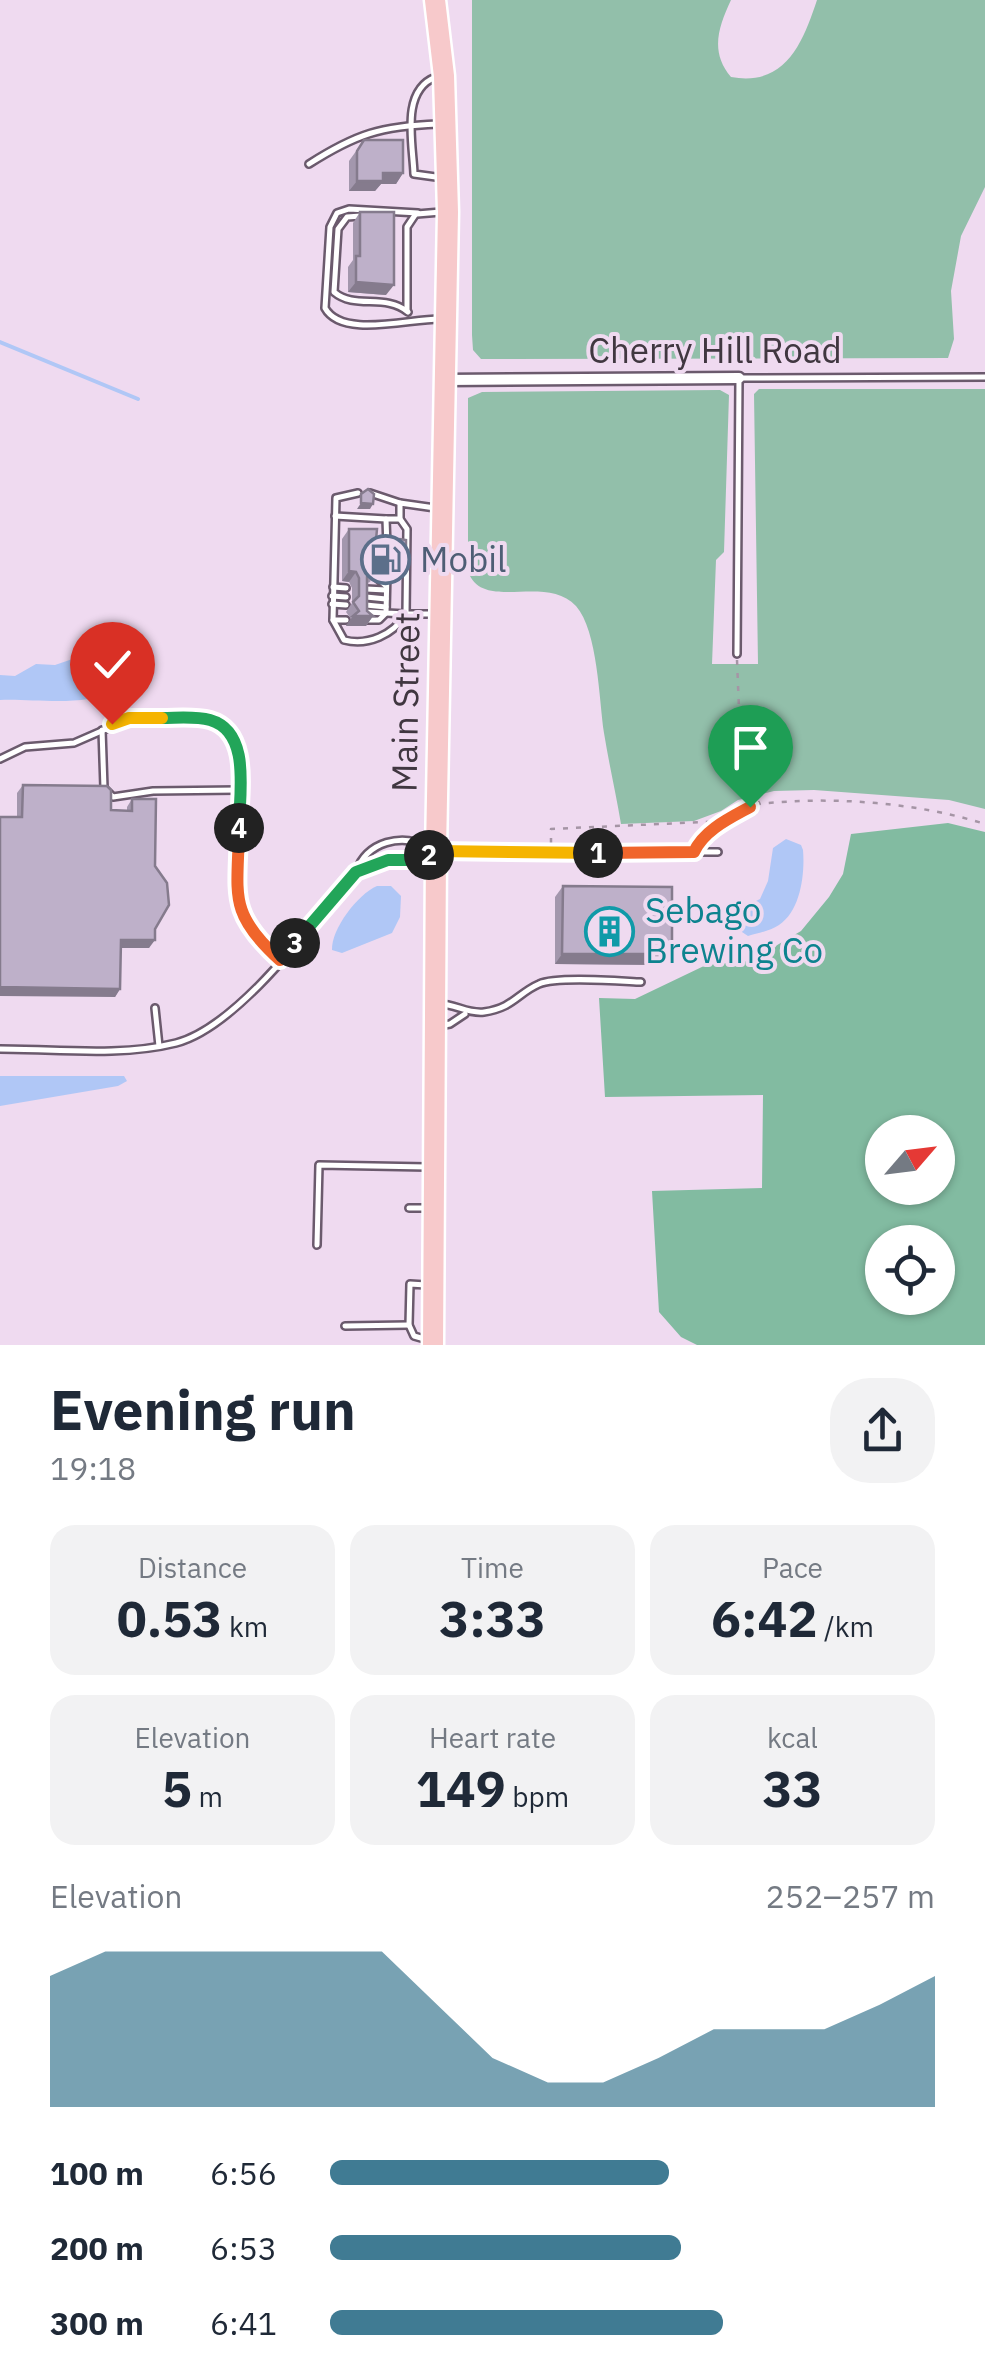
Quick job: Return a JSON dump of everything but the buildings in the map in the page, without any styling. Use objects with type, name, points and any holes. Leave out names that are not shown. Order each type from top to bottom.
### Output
[{"type":"highway","name":"Main Street","points":[[434,1344],[436,851],[448,319],[446,124],[435,0]]},
{"type":"street","name":"Cherry Hill Road","points":[[446,380],[740,378]]},
{"type":"lane","points":[[444,76],[431,78],[419,91],[412,104],[412,125],[414,174],[447,178]]},
{"type":"lane","points":[[309,164],[359,135],[412,125],[446,124]]},
{"type":"lane","points":[[418,214],[349,210],[338,213],[330,227],[326,308],[332,317],[348,324],[448,319]]},
{"type":"lane","points":[[415,318],[394,302],[345,300],[336,294],[333,282],[338,229],[349,216],[448,212]]},
{"type":"lane","points":[[408,312],[407,227],[418,214]]},
{"type":"lane","name":"Cherry Hill Road","points":[[740,378],[985,377]]},
{"type":"lane","points":[[738,654],[740,378]]},
{"type":"lane","points":[[358,493],[336,498],[334,516],[332,620],[344,640],[386,636],[406,614],[407,529],[400,519],[400,503]]},
{"type":"lane","points":[[370,493],[400,503],[443,509]]},
{"type":"lane","points":[[347,497],[358,502]]},
{"type":"lane","points":[[370,502],[379,498]]},
{"type":"lane","points":[[334,516],[400,519]]},
{"type":"lane","points":[[386,519],[387,549]]},
{"type":"lane","points":[[376,542],[386,532]]},
{"type":"lane","points":[[375,570],[375,576],[386,588]]},
{"type":"lane","points":[[386,606],[387,570]]},
{"type":"lane","points":[[332,588],[346,588]]},
{"type":"lane","points":[[366,588],[386,588]]},
{"type":"lane","points":[[332,604],[346,597]]},
{"type":"lane","points":[[332,604],[346,612],[332,620]]},
{"type":"lane","points":[[386,606],[366,608],[386,606],[406,614],[440,614]]},
{"type":"lane","points":[[0,759],[26,747],[74,743],[129,718],[199,718],[227,729],[236,743],[240,790],[241,915],[250,932],[280,960]]},
{"type":"lane","points":[[102,730],[104,788],[113,797],[153,791],[240,790]]},
{"type":"lane","points":[[0,1049],[160,1046],[188,1040],[218,1023],[253,992],[367,854],[392,840],[418,841],[436,851]]},
{"type":"lane","points":[[356,872],[388,860],[418,860],[436,851],[718,852]]},
{"type":"lane","points":[[436,1026],[450,1024],[466,1013],[497,1009],[544,982],[641,982]]},
{"type":"lane","points":[[436,1004],[450,1004],[466,1013]]},
{"type":"lane","points":[[155,1008],[160,1046]]},
{"type":"lane","points":[[317,1246],[319,1165],[435,1167]]},
{"type":"lane","points":[[409,1208],[434,1208]]},
{"type":"lane","points":[[434,1285],[410,1284],[409,1325],[414,1336],[434,1344]]},
{"type":"lane","points":[[345,1326],[409,1325]]},
{"type":"path","points":[[738,654],[738,710],[759,804]]},
{"type":"path","points":[[694,852],[702,839],[725,822],[759,804],[814,801],[891,806],[956,815],[985,824]]},
{"type":"path","points":[[552,844],[551,829],[725,822]]},
{"type":"green space","points":[[472,0],[731,0],[718,40],[720,58],[731,77],[750,78],[766,75],[789,58],[817,0],[985,0],[985,187],[961,236],[951,291],[954,339],[948,358],[481,359],[473,350],[472,335]]},
{"type":"green space","points":[[759,389],[985,389],[985,809],[949,800],[814,790],[774,791],[738,800],[694,821],[621,824],[593,648],[583,617],[563,597],[532,591],[486,590],[475,583],[468,571],[468,398],[482,392],[720,390],[729,395],[724,552],[716,560],[712,664],[758,664],[754,394]]},
{"type":"green space","points":[[948,823],[985,832],[985,1345],[697,1345],[681,1337],[659,1312],[652,1191],[762,1188],[763,1095],[605,1097],[599,998],[635,999],[706,965],[750,961],[801,931],[843,874],[851,834]]},
{"type":"water","points":[[93,652],[109,658],[115,668],[111,690],[101,696],[74,701],[0,700],[0,675],[15,676],[36,664],[55,665]]},
{"type":"water","points":[[786,839],[801,845],[803,850],[797,901],[779,925],[748,936],[739,930],[736,911],[760,899],[768,881],[773,848]]},
{"type":"water","points":[[377,886],[391,886],[401,896],[400,917],[392,933],[342,953],[332,950],[336,932],[347,913]]},
{"type":"water","points":[[0,1076],[124,1076],[127,1081],[118,1086],[0,1106]]},
{"type":"waterway","points":[[0,342],[138,399]]},
{"type":"place","name":"Mobil","points":[[385,560]]},
{"type":"place","name":"Sebago Brewing Co","points":[[610,931]]},
{"type":"route","points":[[112,724],[129,718],[199,718],[222,725],[232,735],[239,760],[241,915],[250,932],[280,960],[356,872],[388,860],[418,860],[436,851],[694,852],[719,825],[750,807]]}]
